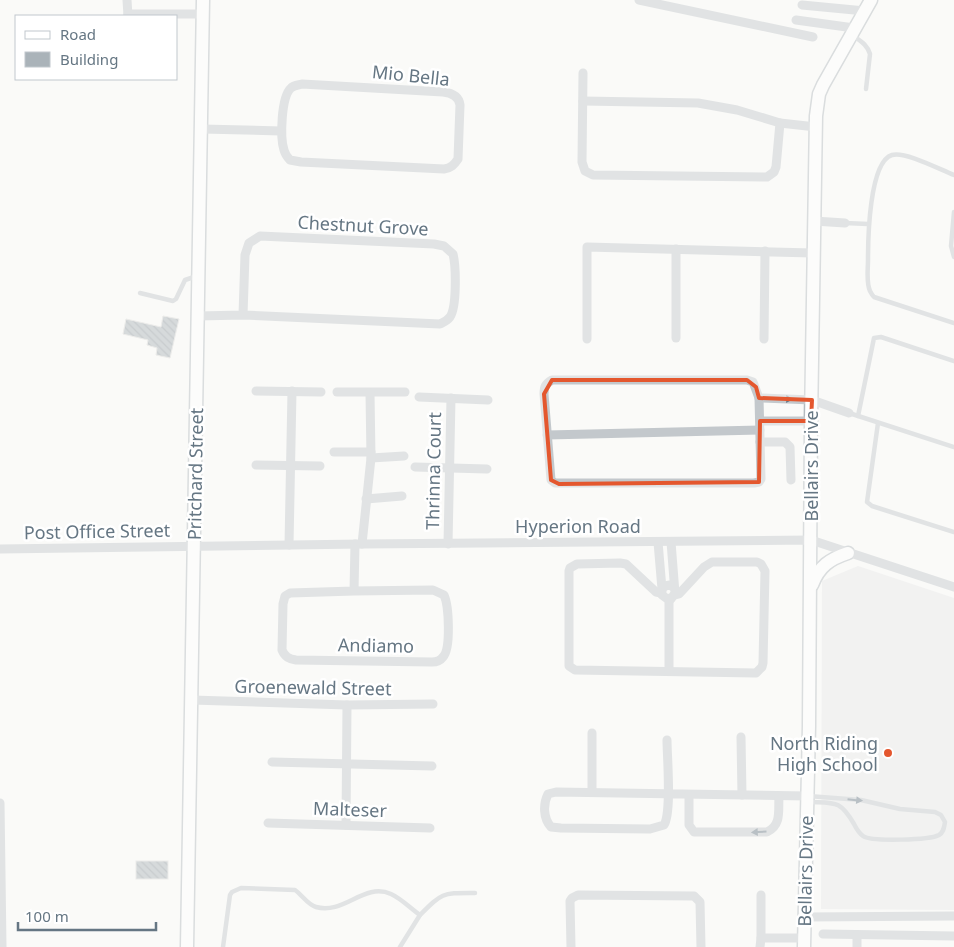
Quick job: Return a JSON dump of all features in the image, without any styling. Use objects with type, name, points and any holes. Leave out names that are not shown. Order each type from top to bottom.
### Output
[{"type":"street","points":[[127,0],[128,15],[204,14]]},
{"type":"street","name":"Pritchard Street","points":[[187,947],[204,0]]},
{"type":"street","points":[[639,0],[813,37]]},
{"type":"street","points":[[791,33],[803,2],[868,5]]},
{"type":"street","name":"Bellairs Drive","points":[[804,942],[811,589],[811,421],[816,116],[819,94],[868,5]]},
{"type":"street","points":[[796,20],[852,31]]},
{"type":"street","points":[[582,73],[582,168],[589,174],[767,177],[774,172],[776,167],[780,123]]},
{"type":"street","name":"Mio Bella","points":[[302,84],[443,92],[454,94],[460,101],[459,151],[455,164],[450,168],[295,162],[286,156],[281,131],[286,94],[291,88],[302,84]]},
{"type":"street","points":[[583,101],[698,103],[737,110],[780,123],[816,127]]},
{"type":"street","points":[[202,129],[281,131]]},
{"type":"street","points":[[814,222],[844,223]]},
{"type":"street","name":"Chestnut Grove","points":[[198,316],[243,315],[440,324],[446,322],[452,313],[454,254],[444,246],[434,244],[260,236],[249,243],[245,255],[243,315]]},
{"type":"street","points":[[587,339],[587,247],[813,253]]},
{"type":"street","points":[[676,249],[676,338]]},
{"type":"street","points":[[764,339],[765,251]]},
{"type":"street","points":[[552,380],[747,380],[753,382],[759,398],[761,479],[759,482],[559,484],[551,480],[544,388],[552,380]]},
{"type":"street","points":[[256,391],[321,392]]},
{"type":"street","points":[[289,545],[292,391]]},
{"type":"street","points":[[337,392],[405,392]]},
{"type":"street","points":[[354,591],[358,544],[371,455],[370,393]]},
{"type":"street","points":[[419,397],[488,400]]},
{"type":"street","name":"Thrinna Court","points":[[448,544],[451,398]]},
{"type":"street","points":[[759,398],[812,400],[853,415]]},
{"type":"street","points":[[547,435],[811,421]]},
{"type":"street","points":[[760,442],[785,442],[790,446],[791,480]]},
{"type":"street","points":[[334,452],[404,456]]},
{"type":"street","points":[[256,465],[320,466]]},
{"type":"street","points":[[415,467],[487,470]]},
{"type":"street","points":[[366,499],[402,496]]},
{"type":"street","name":"Hyperion Road","points":[[194,546],[811,540],[954,587]]},
{"type":"street","points":[[658,542],[668,593]]},
{"type":"street","points":[[669,671],[668,593],[671,542]]},
{"type":"street","name":"Post Office Street","points":[[0,549],[194,546]]},
{"type":"street","points":[[811,589],[822,566],[836,557],[848,553]]},
{"type":"street","points":[[712,562],[757,562],[761,564],[764,570],[763,663],[760,670],[756,672],[669,671],[572,669],[568,662],[569,571],[573,566],[577,564],[624,563],[656,592],[679,594],[704,567],[712,562]]},
{"type":"street","name":"Andiamo","points":[[433,590],[444,595],[447,608],[448,646],[443,657],[432,662],[291,660],[284,654],[282,650],[283,604],[287,593],[354,591],[433,590]]},
{"type":"street","name":"Groenewald Street","points":[[192,700],[347,705],[433,704]]},
{"type":"street","points":[[346,825],[347,705]]},
{"type":"street","points":[[592,733],[592,792]]},
{"type":"street","points":[[741,737],[742,796]]},
{"type":"street","points":[[667,740],[667,794],[666,822],[664,825],[650,829],[561,828],[551,827],[547,823],[545,800],[548,794],[556,792],[592,792],[667,794],[689,794],[742,796],[779,796],[807,799]]},
{"type":"street","points":[[272,762],[432,766]]},
{"type":"street","points":[[689,794],[689,825],[694,832],[760,832],[771,830],[775,827],[778,820],[779,796]]},
{"type":"street","points":[[0,803],[2,947]]},
{"type":"street","name":"Malteser","points":[[268,822],[430,828]]},
{"type":"street","points":[[571,947],[570,901],[572,898],[578,895],[606,895],[694,896],[700,902],[701,947]]},
{"type":"street","points":[[761,895],[760,942],[804,942]]},
{"type":"street","points":[[805,917],[954,916]]},
{"type":"street","points":[[823,934],[954,936]]},
{"type":"street","points":[[857,935],[857,947]]},
{"type":"lane","points":[[852,31],[866,45],[870,54],[866,89]]},
{"type":"lane","points":[[954,175],[903,155],[891,155],[883,164],[877,181],[868,224],[868,279],[870,292],[874,297],[954,323]]},
{"type":"lane","points":[[954,212],[951,246],[954,257]]},
{"type":"lane","points":[[844,223],[868,224]]},
{"type":"lane","points":[[140,293],[173,301],[176,299],[185,280],[199,276]]},
{"type":"lane","points":[[954,361],[881,337],[874,338],[853,415],[954,447]]},
{"type":"lane","points":[[878,423],[867,502],[872,506],[954,532]]},
{"type":"lane","points":[[807,799],[861,800],[900,809],[935,812],[945,822],[944,830],[930,838],[872,839],[862,836],[845,810],[839,805],[807,799]]},
{"type":"lane","points":[[223,947],[230,895],[238,889],[295,890],[308,902],[319,908],[343,905],[365,893],[388,893],[420,915]]},
{"type":"lane","points":[[400,947],[420,915],[441,896],[450,893],[475,893]]},
{"type":"highlighted area","points":[[552,380],[747,380],[756,387],[759,398],[812,400],[811,421],[760,421],[759,482],[559,484],[551,480],[544,394]]},
{"type":"shaded area","name":"North Riding High School","points":[[858,566],[954,598],[954,910],[821,909],[822,581]]},
{"type":"building","points":[[163,316],[179,319],[170,358],[156,355],[157,348],[147,345],[148,340],[123,334],[126,319],[161,327]]},
{"type":"building","points":[[136,861],[168,861],[168,879],[136,879]]},
{"type":"place","name":"North Riding High School","points":[[888,753]]}]
